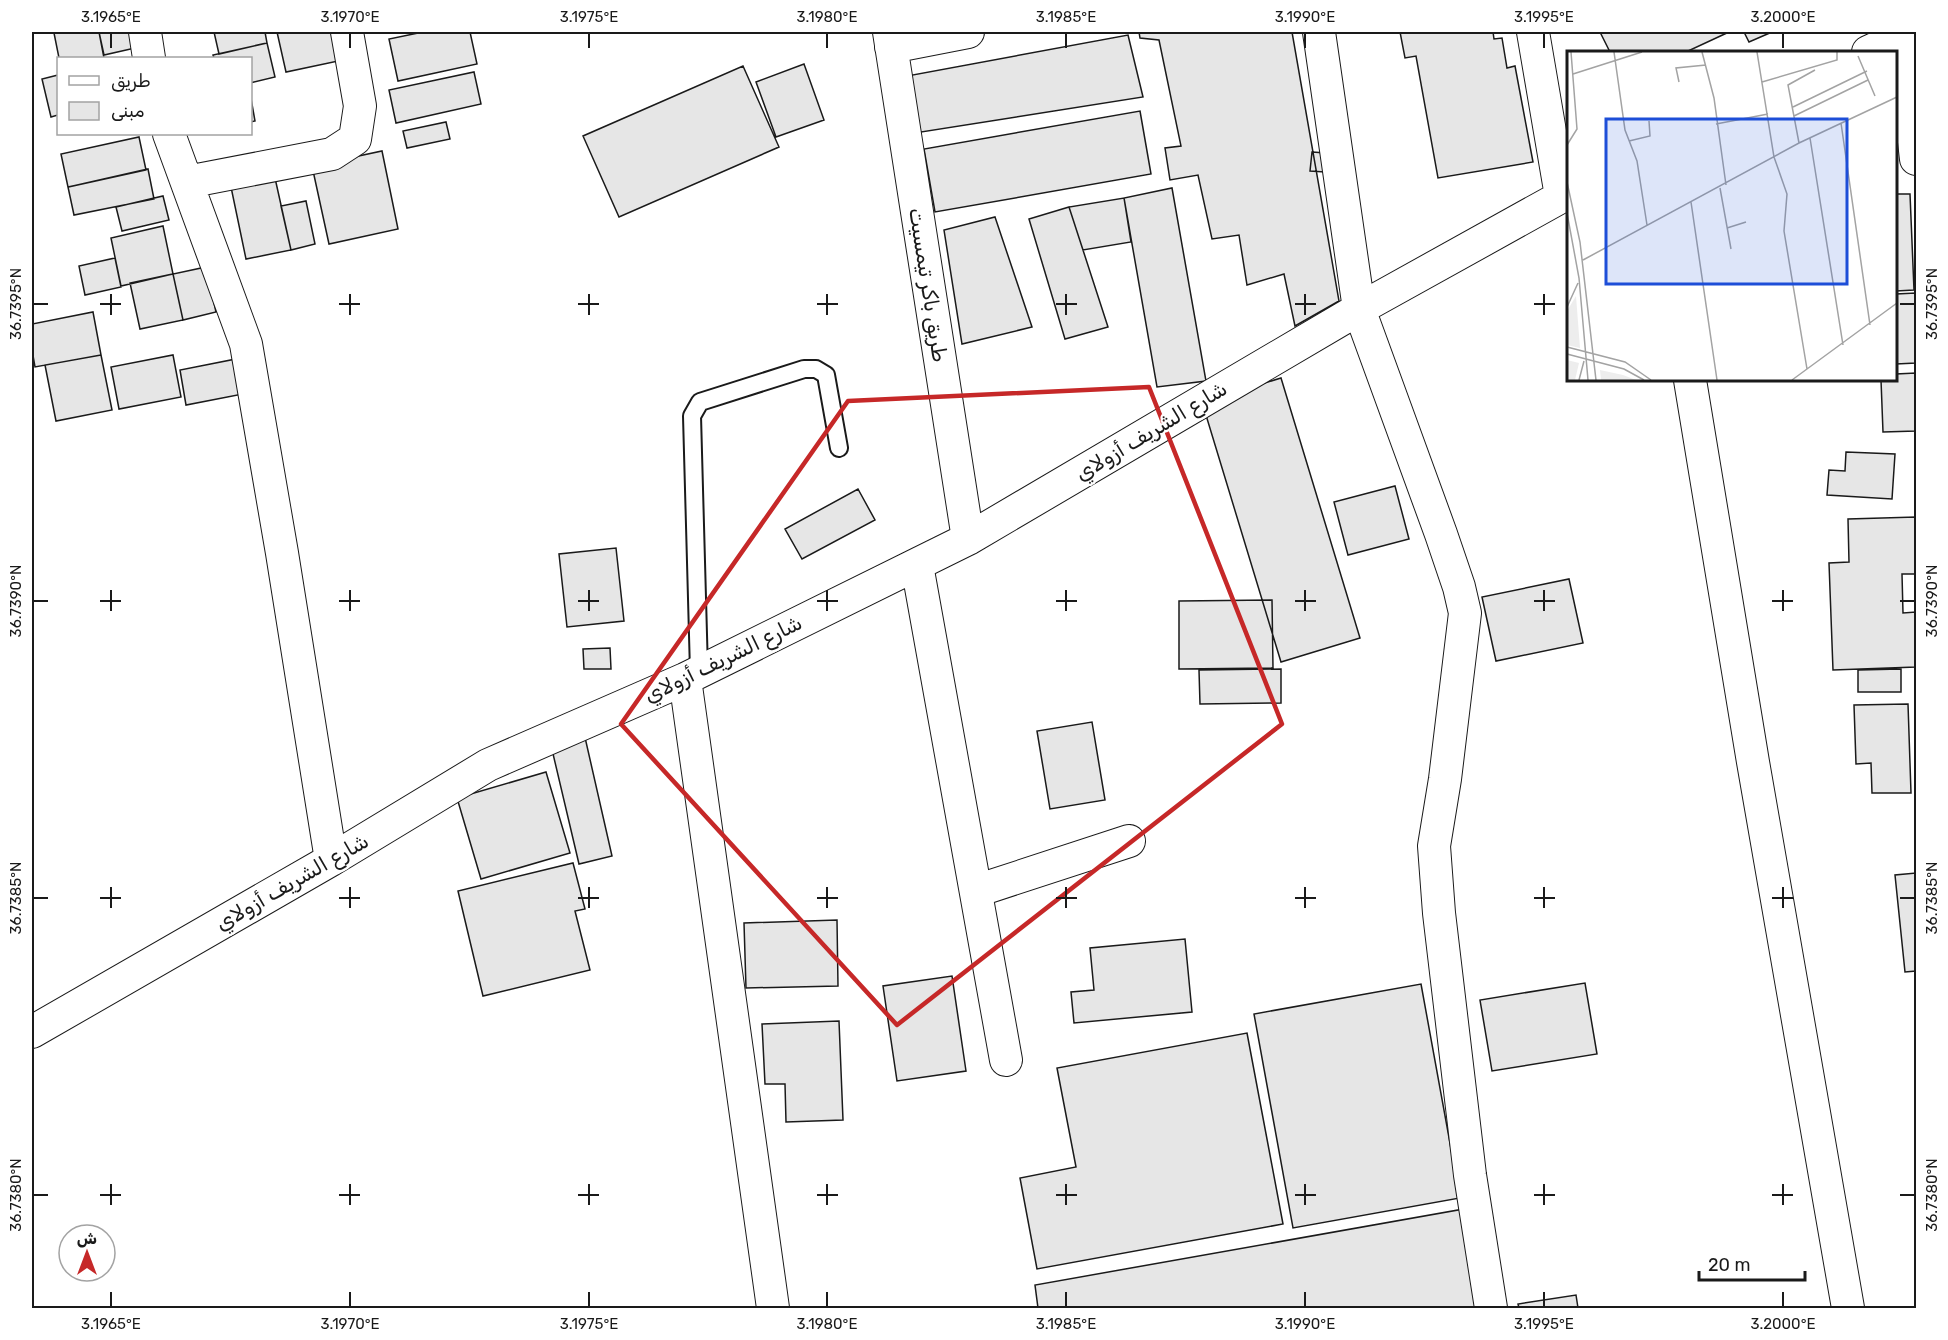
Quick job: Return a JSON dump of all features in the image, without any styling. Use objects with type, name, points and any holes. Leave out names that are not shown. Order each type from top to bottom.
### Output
[{"type":"street","points":[[145,32],[149,57]]},
{"type":"street","points":[[187,182],[332,154],[355,139],[360,106],[348,32]]},
{"type":"street","points":[[890,39],[968,32]]},
{"type":"street","points":[[1319,32],[1359,309],[1441,534],[1459,587],[1465,613],[1445,779],[1434,846],[1439,913],[1470,1175],[1491,1308]]},
{"type":"street","points":[[1533,32],[1565,194]]},
{"type":"street","points":[[1870,51],[1906,34],[1917,159]]},
{"type":"street","name":"طريق باكر تيمسيت","points":[[890,39],[968,539]]},
{"type":"street","points":[[169,135],[246,344],[331,860]]},
{"type":"street","name":"شارع الشريف أزولاي","points":[[32,1032],[331,860],[488,765],[692,675],[968,539],[1359,309],[1565,194]]},
{"type":"street","points":[[1690,381],[1753,762],[1848,1308]]},
{"type":"street","points":[[917,565],[1006,1060]]},
{"type":"street","points":[[692,675],[773,1308]]},
{"type":"street","points":[[976,891],[1129,841]]},
{"type":"lane","points":[[692,675],[692,416],[700,402],[804,369],[816,369],[825,375],[839,448]]},
{"type":"highlighted area","points":[[1149,387],[1282,724],[897,1025],[621,724],[848,401]]},
{"type":"building","points":[[99,32],[104,57],[59,57],[54,33]]},
{"type":"building","points":[[99,32],[141,32],[144,46],[104,55]]},
{"type":"building","points":[[214,32],[265,32],[267,43],[219,54]]},
{"type":"building","points":[[277,32],[337,32],[343,60],[286,72]]},
{"type":"building","points":[[423,32],[470,32],[477,64],[398,81],[389,39]]},
{"type":"building","points":[[1139,32],[1292,32],[1339,301],[1295,326],[1284,274],[1247,285],[1239,235],[1212,239],[1198,175],[1170,180],[1165,148],[1181,146],[1159,40],[1140,38]]},
{"type":"building","points":[[1400,32],[1493,32],[1494,39],[1502,38],[1507,68],[1515,66],[1533,162],[1438,178],[1416,56],[1405,58]]},
{"type":"building","points":[[1600,32],[1729,32],[1688,51],[1610,51]]},
{"type":"building","points":[[1744,32],[1772,32],[1749,42]]},
{"type":"building","points":[[1128,35],[1143,97],[915,133],[907,76]]},
{"type":"building","points":[[267,43],[275,77],[252,83],[252,57],[214,57],[213,55]]},
{"type":"building","points":[[804,64],[824,120],[776,137],[756,82]]},
{"type":"building","points":[[743,66],[779,147],[619,217],[583,136]]},
{"type":"building","points":[[474,72],[481,104],[396,123],[389,90]]},
{"type":"building","points":[[57,75],[57,115],[51,117],[42,79]]},
{"type":"building","points":[[252,104],[255,121],[252,122]]},
{"type":"building","points":[[1140,111],[1151,174],[935,212],[924,149]]},
{"type":"building","points":[[446,122],[450,139],[407,148],[403,131]]},
{"type":"building","points":[[139,137],[146,170],[68,187],[61,154]]},
{"type":"building","points":[[382,151],[398,229],[329,244],[312,166]]},
{"type":"building","points":[[1312,152],[1326,153],[1325,172],[1310,171]]},
{"type":"building","points":[[148,169],[154,199],[74,215],[68,187]]},
{"type":"building","points":[[275,178],[291,250],[246,259],[231,187]]},
{"type":"building","points":[[1172,188],[1206,381],[1157,387],[1124,198]]},
{"type":"building","points":[[1897,194],[1910,194],[1914,290],[1897,291]]},
{"type":"building","points":[[163,196],[169,220],[122,231],[116,207]]},
{"type":"building","points":[[1124,198],[1131,242],[1083,250],[1069,207]]},
{"type":"building","points":[[306,201],[315,244],[291,250],[281,206]]},
{"type":"building","points":[[1069,207],[1108,327],[1065,339],[1029,219]]},
{"type":"building","points":[[995,217],[1032,327],[962,344],[944,230]]},
{"type":"building","points":[[163,226],[173,274],[121,286],[111,238]]},
{"type":"building","points":[[115,258],[121,287],[85,295],[79,266]]},
{"type":"building","points":[[206,267],[216,312],[183,320],[173,274]]},
{"type":"building","points":[[173,274],[183,320],[140,329],[130,283]]},
{"type":"building","points":[[1916,293],[1916,363],[1897,364],[1897,294]]},
{"type":"building","points":[[93,312],[101,355],[35,367],[32,350],[32,324]]},
{"type":"building","points":[[101,355],[112,410],[56,421],[45,365]]},
{"type":"building","points":[[173,355],[181,397],[119,409],[111,367]]},
{"type":"building","points":[[236,359],[243,394],[186,405],[180,370]]},
{"type":"building","points":[[1916,373],[1916,431],[1883,432],[1881,381],[1897,381],[1897,374]]},
{"type":"building","points":[[1281,378],[1360,638],[1281,662],[1202,402]]},
{"type":"building","points":[[1846,452],[1895,454],[1892,499],[1827,495],[1829,470],[1845,471]]},
{"type":"building","points":[[1395,486],[1409,539],[1348,555],[1334,502]]},
{"type":"building","points":[[858,489],[875,520],[802,559],[785,529]]},
{"type":"building","points":[[1916,517],[1916,574],[1902,574],[1903,613],[1916,612],[1916,667],[1833,670],[1829,563],[1849,562],[1848,519]]},
{"type":"building","points":[[616,548],[624,621],[567,627],[559,554]]},
{"type":"building","points":[[1569,579],[1583,643],[1496,661],[1482,597]]},
{"type":"building","points":[[1272,600],[1273,668],[1179,669],[1179,601]]},
{"type":"building","points":[[610,648],[611,669],[584,669],[583,649]]},
{"type":"building","points":[[1281,669],[1281,703],[1200,704],[1199,670]]},
{"type":"building","points":[[1901,669],[1901,692],[1858,692],[1858,670]]},
{"type":"building","points":[[1908,704],[1911,793],[1872,793],[1871,763],[1856,764],[1854,705]]},
{"type":"building","points":[[1092,722],[1105,800],[1050,809],[1037,731]]},
{"type":"building","points":[[584,733],[612,856],[579,864],[550,741]]},
{"type":"building","points":[[546,772],[570,853],[481,879],[457,798]]},
{"type":"building","points":[[573,863],[585,909],[575,911],[590,970],[483,996],[458,891]]},
{"type":"building","points":[[1916,873],[1916,971],[1905,972],[1895,875]]},
{"type":"building","points":[[837,920],[838,986],[746,988],[744,923]]},
{"type":"building","points":[[1185,939],[1192,1012],[1074,1023],[1071,992],[1094,990],[1090,948]]},
{"type":"building","points":[[952,976],[966,1071],[897,1081],[883,986]]},
{"type":"building","points":[[1585,983],[1597,1054],[1492,1071],[1480,1000]]},
{"type":"building","points":[[1421,984],[1460,1198],[1293,1228],[1254,1014]]},
{"type":"building","points":[[839,1021],[843,1120],[786,1122],[785,1084],[765,1084],[762,1024]]},
{"type":"building","points":[[1247,1033],[1283,1224],[1037,1269],[1020,1178],[1076,1167],[1057,1068]]},
{"type":"building","points":[[1464,1209],[1476,1308],[1038,1308],[1035,1285]]},
{"type":"building","points":[[1576,1295],[1578,1308],[1519,1308],[1518,1304]]}]
